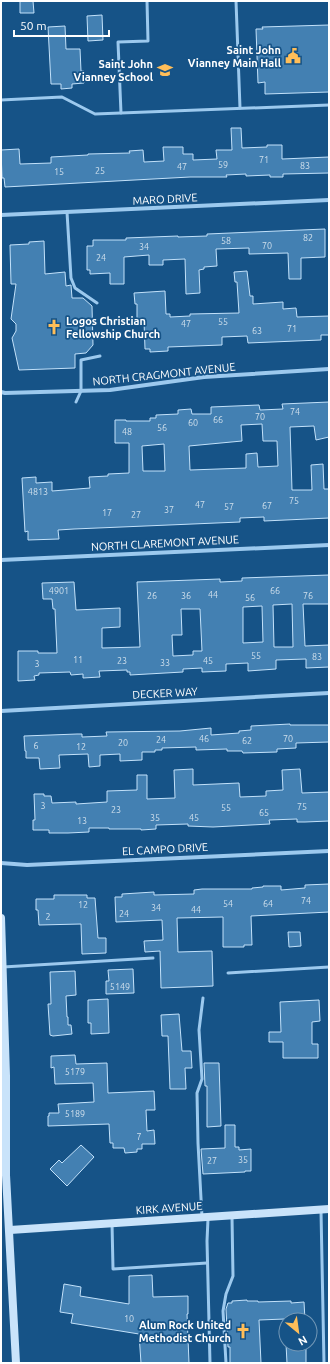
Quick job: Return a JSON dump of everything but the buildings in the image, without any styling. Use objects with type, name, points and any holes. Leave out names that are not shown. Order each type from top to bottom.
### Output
[{"type":"main road","points":[[1,918],[6,1076],[4,1175],[10,1230],[16,1363]]},
{"type":"main road","name":"KIRK AVENUE","points":[[10,1230],[325,1209]]},
{"type":"street","name":"MARO DRIVE","points":[[1,215],[329,200]]},
{"type":"street","name":"NORTH CRAGMONT AVENUE","points":[[1,392],[110,390],[204,377],[329,369]]},
{"type":"street","name":"NORTH CLAREMONT AVENUE","points":[[1,560],[329,544]]},
{"type":"street","name":"DECKER WAY","points":[[1,711],[329,693]]},
{"type":"street","name":"EL CAMPO DRIVE","points":[[1,863],[27,865],[329,851]]},
{"type":"lane","points":[[120,113],[118,42],[148,41],[147,1]]},
{"type":"lane","points":[[236,1],[240,108]]},
{"type":"lane","points":[[1,100],[62,97],[95,114],[329,104]]},
{"type":"lane","points":[[66,212],[71,278],[75,288],[97,303]]},
{"type":"lane","points":[[76,402],[81,391],[81,360],[100,356]]},
{"type":"lane","points":[[3,967],[153,958]]},
{"type":"lane","points":[[228,973],[329,968]]},
{"type":"lane","points":[[203,998],[198,1030],[202,1079],[197,1093],[198,1143],[205,1217],[210,1363]]},
{"type":"lane","points":[[324,1363],[325,1209]]},
{"type":"lane","points":[[226,1363],[223,1311],[226,1294],[233,1276],[232,1215]]},
{"type":"lane","points":[[112,1223],[113,1270],[207,1263]]},
{"type":"place","name":"Saint John Vianney Main Hall","points":[[293,56]]},
{"type":"place","name":"Saint John Vianney School","points":[[165,70]]},
{"type":"place","name":"Logos Christian Fellowship Church","points":[[54,327]]},
{"type":"place","name":"Alum Rock United Methodist Church","points":[[243,1331]]}]
